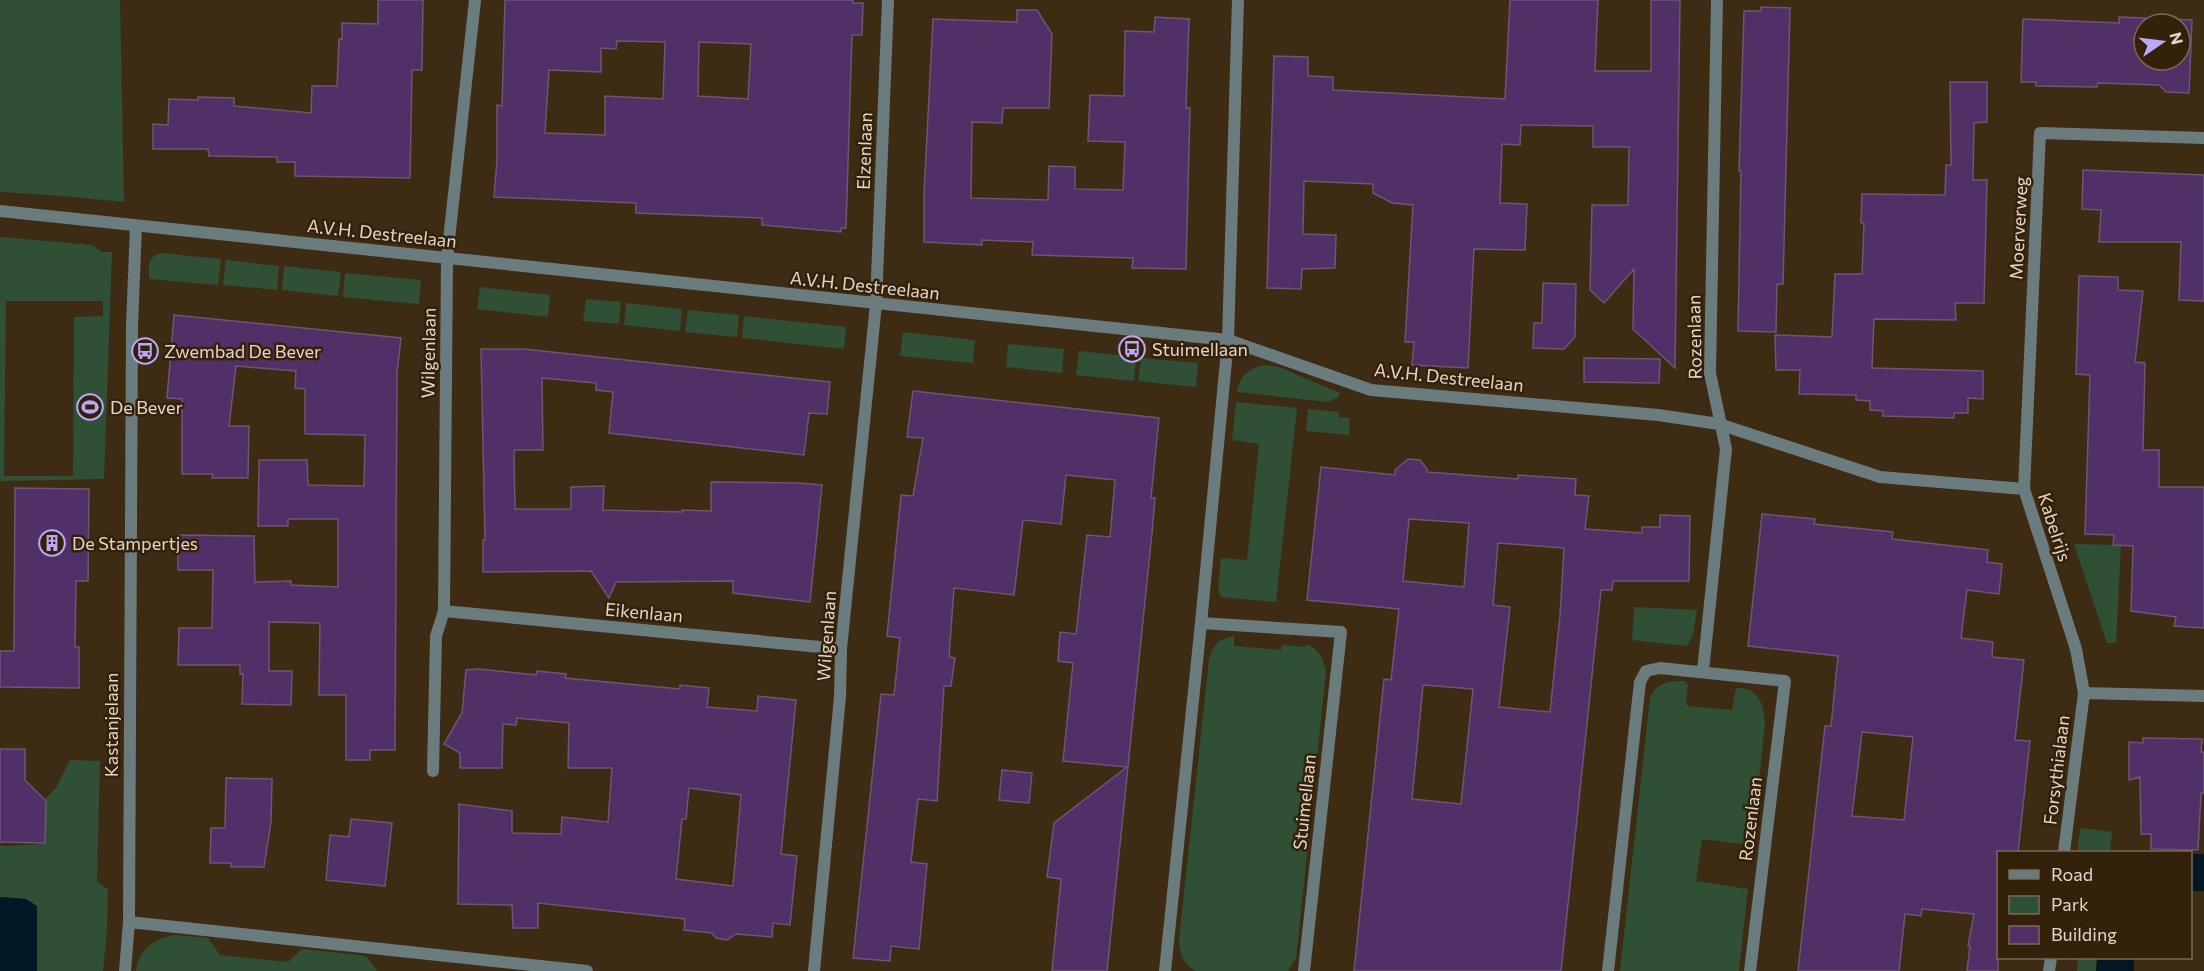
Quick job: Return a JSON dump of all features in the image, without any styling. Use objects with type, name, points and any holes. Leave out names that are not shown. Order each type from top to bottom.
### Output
[{"type":"street","points":[[447,258],[475,0]]},
{"type":"street","name":"Elzenlaan","points":[[876,304],[888,0]]},
{"type":"street","points":[[1165,971],[1228,340],[1238,0]]},
{"type":"street","name":"Rozenlaan","points":[[1703,671],[1726,450],[1710,373],[1718,0]]},
{"type":"street","name":"Moerverweg","points":[[2024,489],[2040,133],[2204,138]]},
{"type":"street","name":"A.V.H. Destreelaan","points":[[0,211],[1228,340],[1371,390],[1658,415],[1719,424]]},
{"type":"street","name":"Kastanjelaan","points":[[125,971],[129,922],[132,326],[136,226]]},
{"type":"street","name":"Wilgenlaan","points":[[433,771],[436,636],[444,611],[447,258]]},
{"type":"street","name":"Wilgenlaan","points":[[814,971],[840,697],[841,649],[876,304]]},
{"type":"street","name":"Kabelrijs","points":[[1719,424],[1880,477],[2024,489],[2076,649],[2084,693]]},
{"type":"street","name":"Eikenlaan","points":[[444,611],[841,649]]},
{"type":"street","name":"Stuimellaan","points":[[1201,622],[1341,632],[1304,971]]},
{"type":"street","name":"Rozenlaan","points":[[1608,971],[1640,682],[1646,671],[1660,668],[1785,681],[1750,971]]},
{"type":"street","points":[[2084,693],[2204,696]]},
{"type":"street","name":"Forsythialaan","points":[[2064,851],[2084,693]]},
{"type":"street","points":[[129,922],[587,971]]},
{"type":"green space","points":[[0,0],[120,0],[124,202],[0,192]]},
{"type":"green space","name":"De Bever","points":[[0,237],[92,245],[102,252],[112,252],[104,479],[0,481]],"holes":[[[6,301],[103,301],[103,316],[74,317],[73,476],[4,476]]]},
{"type":"green space","points":[[161,253],[221,259],[218,285],[149,279],[151,259]]},
{"type":"green space","points":[[226,260],[279,266],[277,290],[223,285]]},
{"type":"green space","points":[[284,266],[341,272],[338,296],[282,290]]},
{"type":"green space","points":[[345,273],[421,280],[419,304],[343,297]]},
{"type":"green space","points":[[480,287],[550,295],[548,317],[477,309]]},
{"type":"green space","points":[[586,299],[621,302],[619,324],[583,321]]},
{"type":"green space","points":[[626,303],[682,309],[680,331],[624,325]]},
{"type":"green space","points":[[688,310],[739,315],[737,337],[685,332]]},
{"type":"green space","points":[[744,316],[846,327],[844,349],[742,338]]},
{"type":"green space","points":[[903,332],[975,340],[973,363],[900,356]]},
{"type":"green space","points":[[1008,344],[1064,349],[1062,373],[1006,367]]},
{"type":"green space","points":[[1079,351],[1136,357],[1134,381],[1076,375]]},
{"type":"green space","points":[[1141,358],[1198,363],[1196,387],[1138,381]]},
{"type":"green space","points":[[1267,365],[1279,367],[1340,393],[1338,397],[1328,402],[1237,392],[1247,373]]},
{"type":"green space","points":[[1236,402],[1297,408],[1276,602],[1221,597],[1218,587],[1221,558],[1247,560],[1259,444],[1232,440]]},
{"type":"green space","points":[[1308,409],[1339,412],[1339,417],[1350,418],[1349,435],[1306,431]]},
{"type":"green space","points":[[2074,544],[2121,545],[2116,643],[2107,643]]},
{"type":"green space","points":[[1634,607],[1697,610],[1693,635],[1687,646],[1632,640]]},
{"type":"green space","points":[[1234,636],[1234,646],[1281,650],[1282,645],[1305,647],[1306,644],[1320,654],[1326,671],[1296,959],[1288,971],[1196,971],[1188,965],[1182,955],[1179,941],[1209,659],[1217,643],[1224,638]]},
{"type":"green space","points":[[1685,681],[1688,685],[1686,702],[1688,706],[1732,710],[1736,688],[1744,688],[1750,690],[1758,698],[1764,715],[1753,840],[1750,839],[1749,845],[1702,839],[1696,881],[1748,889],[1739,971],[1620,971],[1650,698],[1660,686],[1669,682]]},
{"type":"green space","points":[[70,760],[100,761],[97,881],[108,890],[103,971],[37,971],[26,899],[0,897],[0,846],[46,844],[45,799],[56,788]]},
{"type":"green space","points":[[2082,828],[2112,832],[2110,851],[2077,851]]},
{"type":"green space","points":[[174,935],[208,938],[220,955],[288,962],[302,949],[366,956],[377,971],[136,971],[140,957],[148,947],[160,939]]},
{"type":"green space","points":[[2078,959],[2097,959],[2096,971],[2077,971]]},
{"type":"water","points":[[2192,854],[2204,854],[2204,891],[2192,891]]},
{"type":"water","points":[[0,897],[26,899],[37,906],[37,971],[0,971]]},
{"type":"water","points":[[2097,959],[2134,959],[2134,971],[2096,971]]},
{"type":"building","points":[[378,0],[423,0],[422,70],[412,70],[410,178],[295,176],[295,162],[277,162],[277,157],[209,156],[208,149],[153,149],[153,124],[168,125],[169,99],[234,98],[234,106],[311,113],[312,86],[337,86],[342,23],[378,24]]},
{"type":"building","points":[[505,0],[853,0],[853,3],[863,3],[862,35],[852,35],[846,228],[841,228],[841,232],[762,225],[762,218],[636,213],[636,203],[494,197],[497,105],[502,106]],"holes":[[[617,41],[665,42],[663,99],[605,96],[605,135],[545,133],[549,70],[601,72],[601,48],[616,49]],[[699,42],[751,44],[748,99],[698,96]]]},
{"type":"building","points":[[1510,0],[1598,0],[1595,71],[1651,71],[1651,0],[1680,0],[1675,368],[1633,329],[1634,269],[1604,303],[1590,290],[1592,205],[1628,205],[1629,147],[1593,147],[1593,126],[1521,125],[1520,145],[1502,144],[1500,203],[1527,204],[1525,250],[1474,249],[1468,368],[1412,365],[1414,342],[1405,342],[1413,205],[1392,203],[1373,193],[1373,184],[1304,181],[1303,234],[1336,235],[1335,268],[1302,269],[1301,289],[1267,288],[1274,56],[1308,57],[1308,76],[1333,77],[1333,90],[1505,99]]},
{"type":"building","points":[[1761,7],[1790,8],[1783,284],[1777,284],[1776,332],[1738,331],[1741,171],[1739,171],[1744,11],[1761,11]]},
{"type":"building","points":[[1017,10],[1037,10],[1052,34],[1049,108],[1003,108],[1002,123],[972,122],[971,198],[1048,200],[1049,166],[1075,167],[1075,189],[1123,190],[1125,142],[1088,141],[1090,95],[1124,96],[1125,31],[1154,32],[1155,17],[1189,19],[1186,108],[1190,108],[1186,269],[1132,268],[1133,258],[1032,255],[1033,242],[982,240],[982,245],[924,242],[924,194],[933,19],[1017,22]]},
{"type":"building","points":[[2119,17],[2132,18],[2132,72],[2190,72],[2189,93],[2166,92],[2159,85],[2098,83],[2097,87],[2036,86],[2036,82],[2021,82],[2023,19],[2119,23]]},
{"type":"building","points":[[1950,82],[1987,82],[1987,122],[1974,123],[1973,180],[1987,180],[1984,303],[1955,303],[1956,320],[1874,319],[1872,368],[1983,371],[1983,399],[1968,398],[1968,413],[1954,413],[1954,418],[1883,416],[1883,411],[1870,410],[1870,401],[1856,400],[1856,395],[1799,394],[1800,370],[1776,370],[1775,335],[1832,337],[1835,274],[1862,274],[1864,223],[1861,223],[1862,194],[1945,195],[1946,165],[1951,165]]},
{"type":"building","points":[[2083,170],[2204,175],[2204,301],[2179,300],[2181,242],[2099,242],[2101,210],[2082,209]]},
{"type":"building","points":[[2079,276],[2118,277],[2118,290],[2143,291],[2135,362],[2145,363],[2143,450],[2159,450],[2159,487],[2204,487],[2204,628],[2174,626],[2176,617],[2131,611],[2133,546],[2113,545],[2114,535],[2085,534],[2090,375],[2076,374]]},
{"type":"building","points":[[1543,283],[1576,284],[1575,337],[1564,349],[1533,348],[1534,323],[1542,323]]},
{"type":"building","points":[[174,315],[401,338],[397,373],[395,750],[370,750],[370,760],[346,760],[346,695],[319,695],[320,623],[269,622],[269,671],[292,671],[291,705],[242,704],[243,674],[240,674],[240,665],[178,665],[179,628],[212,628],[213,570],[178,570],[178,535],[254,536],[255,582],[291,581],[291,585],[338,587],[338,519],[288,519],[288,526],[258,526],[259,460],[307,460],[308,485],[364,486],[365,435],[305,434],[305,389],[295,388],[296,371],[236,366],[229,426],[249,426],[248,478],[212,478],[213,474],[182,474],[182,399],[167,398]]},
{"type":"building","points":[[481,349],[524,349],[830,382],[827,414],[809,413],[804,455],[609,433],[613,392],[596,390],[596,383],[542,378],[543,450],[514,450],[515,509],[571,509],[571,487],[604,486],[603,510],[682,512],[682,510],[711,511],[711,482],[822,485],[810,602],[733,593],[733,581],[616,582],[609,598],[591,571],[483,572],[483,540],[485,540]]},
{"type":"building","points":[[1584,358],[1660,359],[1659,383],[1584,382]]},
{"type":"building","points":[[913,391],[1159,418],[1151,498],[1155,498],[1152,533],[1107,971],[1052,971],[1061,879],[1047,877],[1054,823],[1127,767],[1063,761],[1073,663],[1058,661],[1060,632],[1076,634],[1087,535],[1110,537],[1115,480],[1066,475],[1061,524],[1023,520],[1014,595],[954,588],[949,657],[955,658],[951,686],[944,686],[937,801],[918,799],[911,862],[927,864],[919,949],[891,946],[890,961],[853,958],[881,694],[894,695],[900,638],[887,636],[901,495],[913,496],[923,438],[907,437]]},
{"type":"building","points":[[1408,459],[1420,460],[1427,472],[1518,479],[1518,475],[1576,479],[1575,495],[1589,496],[1585,529],[1642,533],[1642,527],[1660,527],[1660,515],[1690,516],[1689,581],[1613,581],[1612,590],[1601,590],[1561,971],[1354,971],[1384,679],[1391,680],[1399,609],[1307,600],[1321,467],[1395,475],[1395,470]],"holes":[[[1409,519],[1469,523],[1464,587],[1403,581]],[[1498,543],[1564,548],[1550,712],[1499,707],[1510,607],[1493,605]],[[1423,685],[1473,689],[1461,804],[1412,799]]]},
{"type":"building","name":"De Stampertjes","points":[[15,488],[89,489],[88,581],[76,581],[75,647],[79,647],[79,688],[0,687],[0,651],[14,651]]},
{"type":"building","points":[[1762,514],[1815,519],[1814,524],[1893,532],[1892,539],[1988,550],[1987,562],[2002,564],[1999,594],[1967,590],[1961,638],[1993,642],[1992,657],[2024,660],[2015,740],[2030,741],[2018,851],[1997,851],[1998,971],[1967,971],[1970,946],[1968,946],[1974,914],[1922,909],[1921,916],[1905,914],[1899,971],[1798,971],[1825,726],[1831,726],[1838,656],[1748,646]],"holes":[[[1862,732],[1913,737],[1904,820],[1852,816]]]},
{"type":"building","points":[[479,669],[536,675],[537,671],[566,674],[565,678],[680,689],[680,685],[709,688],[707,707],[757,711],[758,696],[796,700],[781,854],[797,856],[790,925],[773,923],[772,937],[736,934],[727,940],[716,938],[712,933],[684,930],[685,919],[538,903],[538,928],[513,928],[512,905],[458,904],[459,804],[512,811],[512,833],[561,834],[562,817],[608,822],[612,768],[568,768],[569,723],[517,718],[516,725],[503,724],[502,768],[460,768],[460,753],[444,744],[462,713],[466,670]],"holes":[[[689,788],[741,795],[733,886],[676,879],[682,819],[686,819]]]},
{"type":"building","points":[[2143,738],[2202,739],[2204,793],[2201,793],[2198,850],[2151,849],[2151,834],[2141,834],[2140,777],[2129,780],[2129,742],[2143,743]]},
{"type":"building","points":[[0,749],[25,749],[25,780],[46,801],[45,843],[0,842]]},
{"type":"building","points":[[1002,770],[1032,773],[1029,803],[999,800]]},
{"type":"building","points":[[226,778],[272,779],[271,822],[264,867],[231,867],[231,863],[210,863],[211,828],[225,828]]},
{"type":"building","points":[[351,819],[392,823],[385,886],[326,880],[330,835],[349,837]]},
{"type":"place","name":"Stuimellaan","points":[[1132,349]]},
{"type":"place","name":"Zwembad De Bever","points":[[145,351]]},
{"type":"place","name":"De Bever","points":[[90,407]]},
{"type":"place","name":"De Stampertjes","points":[[52,543]]}]
